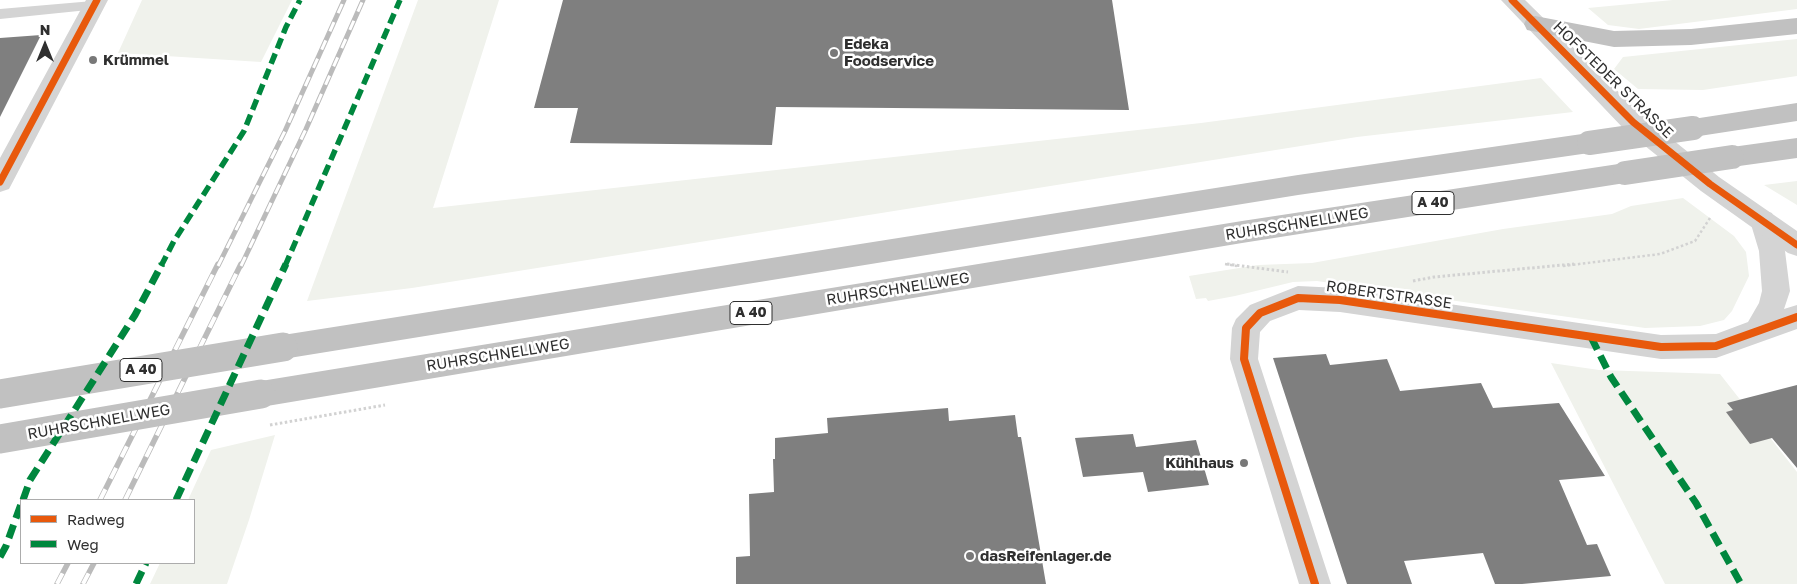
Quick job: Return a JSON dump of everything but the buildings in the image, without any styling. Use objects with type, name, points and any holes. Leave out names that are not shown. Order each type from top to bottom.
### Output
[{"type":"highway","points":[[1535,24],[1614,39],[1691,37],[1797,26]]},
{"type":"highway","points":[[1733,122],[1797,107]]},
{"type":"highway","name":"A 40","points":[[0,394],[1298,185],[1797,112]]},
{"type":"highway","name":"RUHRSCHNELLWEG","points":[[0,439],[1242,232],[1797,148]]},
{"type":"highway","points":[[1732,157],[1797,165]]},
{"type":"street","name":"HOFSTEDER STRASSE","points":[[1512,0],[1633,122],[1710,184],[1797,245]]},
{"type":"street","points":[[0,182],[95,3]]},
{"type":"street","points":[[1757,332],[1772,306],[1776,291],[1772,251],[1763,221]]},
{"type":"street","name":"ROBERTSTRASSE","points":[[1314,584],[1244,359],[1246,328],[1260,313],[1298,298],[1340,300],[1661,347],[1716,346],[1797,317]]},
{"type":"lane","points":[[0,14],[95,3]]},
{"type":"path","points":[[1407,282],[1434,277],[1526,270],[1660,254],[1695,241],[1705,228],[1713,211]]},
{"type":"path","points":[[1223,264],[1294,273]]},
{"type":"path","points":[[265,426],[391,404]]},
{"type":"shaded area","points":[[142,0],[292,0],[261,62],[118,53]]},
{"type":"shaded area","points":[[418,0],[499,0],[433,208],[1201,123],[1541,78],[1573,112],[1357,137],[412,288],[307,301]]},
{"type":"shaded area","points":[[1673,0],[1797,0],[1797,9],[1639,29],[1608,25],[1588,8]]},
{"type":"shaded area","points":[[1797,39],[1797,76],[1703,90],[1638,89],[1614,69],[1623,57]]},
{"type":"shaded area","points":[[1797,181],[1797,205],[1764,185]]},
{"type":"shaded area","points":[[1683,198],[1734,236],[1746,252],[1749,276],[1732,311],[1724,320],[1700,326],[1645,328],[1317,281],[1293,282],[1208,301],[1206,298],[1196,299],[1189,276],[1258,265],[1312,263],[1503,229],[1612,214],[1631,206]]},
{"type":"shaded area","points":[[1551,363],[1599,370],[1720,374],[1797,472],[1797,584],[1665,584]]},
{"type":"shaded area","points":[[275,435],[227,584],[150,584],[160,564],[195,564],[195,499],[188,499],[211,450]]},
{"type":"railway","points":[[218,266],[285,131],[344,0]]},
{"type":"railway","points":[[241,266],[306,129],[363,0]]},
{"type":"railway","points":[[100,499],[218,264]]},
{"type":"railway","points":[[125,499],[241,264]]},
{"type":"railway","points":[[57,584],[67,564]]},
{"type":"railway","points":[[83,584],[93,564]]},
{"type":"marked path","points":[[23,499],[30,480],[135,315],[174,241],[244,131],[286,27],[300,0]]},
{"type":"marked path","points":[[176,499],[307,219],[400,0]]},
{"type":"marked path","points":[[1591,337],[1611,377],[1696,503],[1741,584]]},
{"type":"marked path","points":[[0,557],[6,546],[20,507]]},
{"type":"marked path","points":[[136,584],[146,564]]},
{"type":"cycle path","points":[[0,182],[97,0]]},
{"type":"cycle path","points":[[1512,0],[1633,122],[1710,184],[1797,245]]},
{"type":"cycle path","points":[[1315,584],[1244,359],[1246,328],[1260,313],[1298,298],[1340,300],[1661,347],[1716,346],[1797,317]]},
{"type":"place","name":"Edeka Foodservice","points":[[834,53]]},
{"type":"place","name":"Krümmel","points":[[93,60]]},
{"type":"place","name":"Kühlhaus","points":[[1244,463]]},
{"type":"place","name":"dasReifenlager.de","points":[[970,556]]}]
